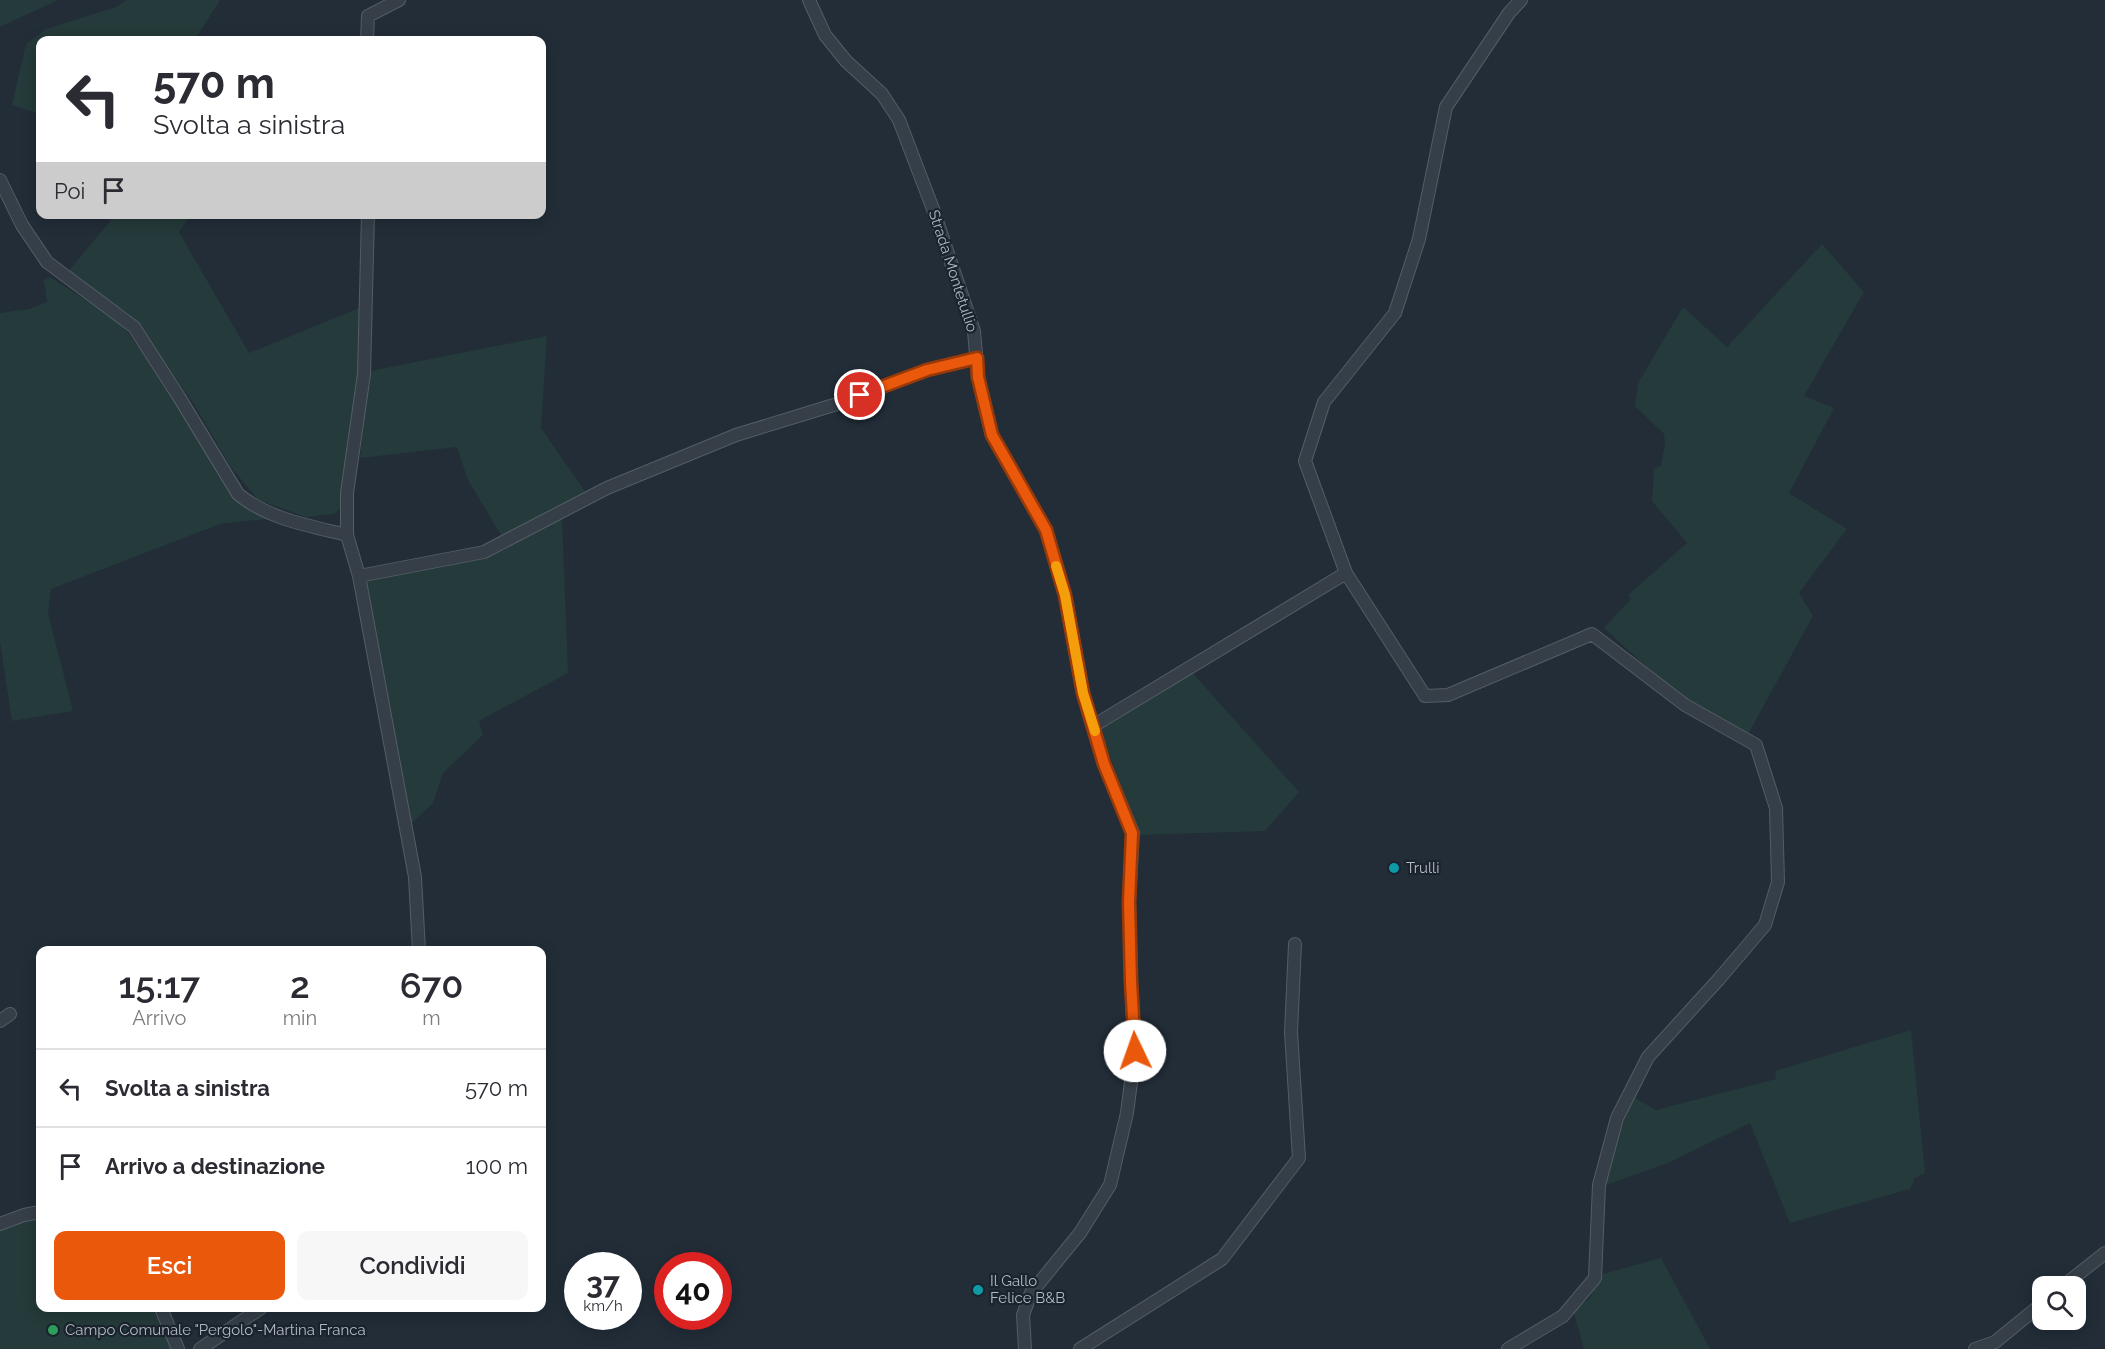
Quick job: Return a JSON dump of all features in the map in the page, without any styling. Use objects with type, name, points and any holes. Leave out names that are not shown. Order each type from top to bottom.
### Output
[{"type":"street","points":[[367,36],[368,16],[399,0]]},
{"type":"street","name":"Strada Montetullio","points":[[809,0],[825,35],[846,61],[882,94],[899,120],[933,209],[974,331],[978,377],[992,435],[1046,530],[1065,595],[1083,693],[1104,764],[1132,833],[1129,902],[1135,1051],[1127,1113],[1110,1185],[1080,1233],[1032,1293],[1023,1315],[1024,1349]]},
{"type":"street","points":[[1508,1349],[1563,1316],[1595,1278],[1599,1185],[1617,1118],[1648,1058],[1765,925],[1778,882],[1776,808],[1756,745],[1685,705],[1592,634],[1448,695],[1425,696],[1346,573],[1305,461],[1324,402],[1395,313],[1419,239],[1446,107],[1509,13],[1521,0]]},
{"type":"street","points":[[0,180],[22,225],[47,262],[134,327],[238,494],[250,504],[281,518],[347,536]]},
{"type":"street","points":[[368,219],[364,374],[347,493],[347,536],[359,576],[415,876],[419,946]]},
{"type":"street","points":[[359,576],[484,552],[608,488],[735,435],[837,404],[927,370],[977,358]]},
{"type":"street","points":[[1094,726],[1346,573]]},
{"type":"street","points":[[1080,1349],[1222,1259],[1299,1158],[1291,1032],[1295,944]]},
{"type":"street","points":[[0,1224],[36,1213]]},
{"type":"street","points":[[2076,1276],[2105,1252]]},
{"type":"street","points":[[164,1312],[178,1349]]},
{"type":"street","points":[[200,1349],[255,1312]]},
{"type":"street","points":[[1975,1349],[1997,1345],[2032,1313]]},
{"type":"green space","points":[[0,0],[58,0],[0,27]]},
{"type":"green space","points":[[127,0],[220,0],[198,36],[37,36],[46,29],[116,7]]},
{"type":"green space","points":[[36,36],[36,113],[12,105],[26,44]]},
{"type":"green space","points":[[187,219],[179,232],[249,353],[362,307],[362,410],[345,505],[334,514],[306,517],[258,500],[230,466],[194,404],[128,313],[66,274],[111,220]]},
{"type":"green space","points":[[1822,244],[1864,292],[1804,396],[1834,408],[1789,493],[1847,529],[1799,593],[1813,616],[1747,736],[1675,693],[1604,628],[1631,599],[1628,595],[1687,543],[1652,501],[1654,469],[1661,466],[1665,443],[1664,434],[1635,406],[1638,383],[1683,307],[1727,347]]},
{"type":"green space","points":[[50,277],[120,322],[184,410],[232,489],[266,519],[220,524],[51,589],[48,613],[73,711],[12,721],[0,642],[0,313],[29,309],[47,302],[44,280]]},
{"type":"green space","points":[[547,336],[541,428],[586,493],[502,537],[467,478],[457,447],[360,458],[370,371]]},
{"type":"green space","points":[[562,518],[568,673],[479,721],[483,735],[443,773],[433,803],[411,824],[366,580],[476,557]]},
{"type":"green space","points":[[1188,668],[1299,792],[1265,831],[1138,835],[1097,719]]},
{"type":"green space","points":[[1911,1030],[1925,1173],[1915,1178],[1910,1189],[1790,1223],[1750,1123],[1668,1163],[1603,1186],[1630,1095],[1656,1110],[1776,1079],[1775,1071]]},
{"type":"green space","points":[[36,1216],[36,1312],[158,1312],[171,1349],[0,1349],[0,1230]]},
{"type":"green space","points":[[1661,1258],[1710,1349],[1584,1349],[1573,1310],[1589,1299],[1603,1274]]},
{"type":"slow traffic","points":[[1056,566],[1065,595],[1083,693],[1095,731]]},
{"type":"place","name":"Trulli","points":[[1394,868]]},
{"type":"place","name":"Il Gallo Felice B&B","points":[[978,1290]]},
{"type":"place","name":"Campo Comunale \"Pergolo\"-Martina Franca","points":[[53,1330]]},
{"type":"route","points":[[860,395],[927,370],[977,358],[978,377],[992,435],[1046,530],[1065,595],[1083,693],[1104,764],[1132,833],[1129,902],[1135,1051]]}]
